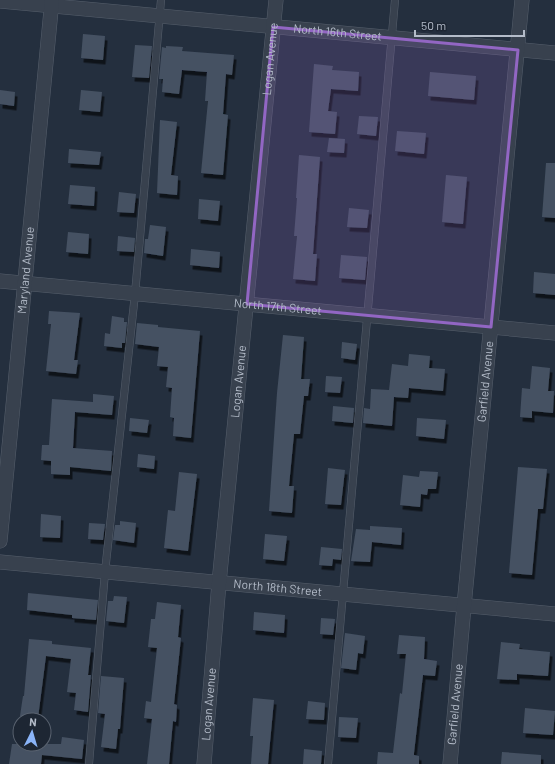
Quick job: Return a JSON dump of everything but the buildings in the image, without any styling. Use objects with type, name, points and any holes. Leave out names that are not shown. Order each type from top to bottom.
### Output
[{"type":"street","name":"Logan Avenue","points":[[204,764],[219,583],[276,0]]},
{"type":"street","name":"Garfield Avenue","points":[[450,764],[522,0]]},
{"type":"street","name":"North 16th Street","points":[[0,1],[52,3],[159,16],[555,54]]},
{"type":"street","name":"Maryland Avenue","points":[[0,541],[52,3]]},
{"type":"street","name":"North 17th Street","points":[[0,282],[555,333]]},
{"type":"street","name":"North 18th Street","points":[[0,562],[555,614]]},
{"type":"lane","points":[[89,764],[105,572],[135,294],[161,0]]},
{"type":"lane","points":[[328,764],[396,0]]},
{"type":"highlighted area","points":[[273,27],[518,50],[491,327],[247,304]]}]
